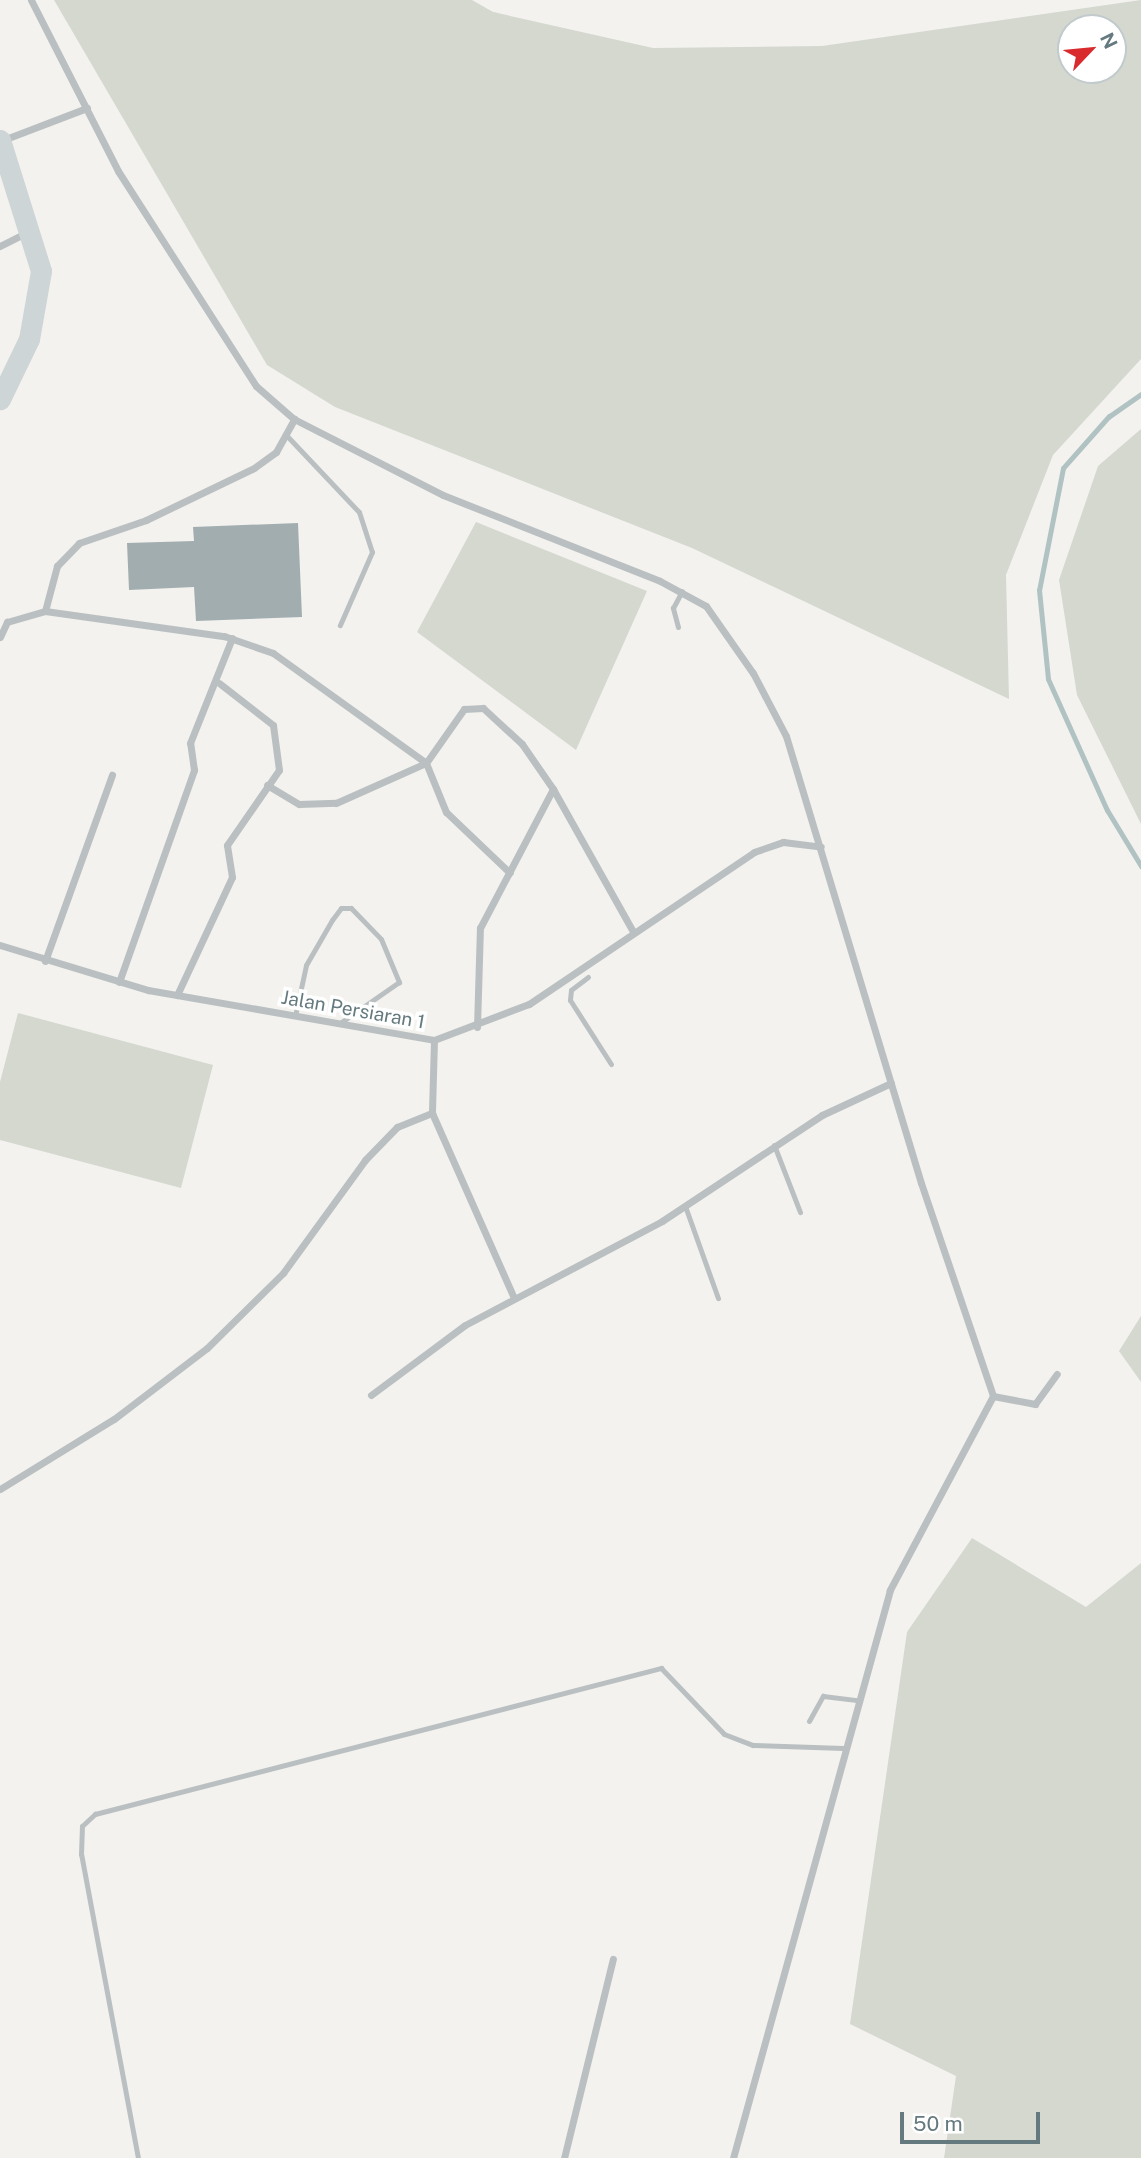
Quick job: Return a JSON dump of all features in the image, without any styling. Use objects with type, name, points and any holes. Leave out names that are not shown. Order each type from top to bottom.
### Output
[{"type":"main road","points":[[0,140],[6,169],[31,229],[41,271],[39,300],[0,399]]},
{"type":"street","points":[[32,0],[118,172],[256,386],[293,419],[443,495],[682,591],[706,607],[753,673],[786,736],[891,1083],[993,1396],[890,1590],[843,1748],[733,2158]]},
{"type":"street","points":[[0,140],[87,108]]},
{"type":"street","points":[[0,246],[31,229]]},
{"type":"street","points":[[45,611],[57,566],[79,542],[146,520],[254,468],[288,437],[293,419]]},
{"type":"street","points":[[0,637],[7,622],[45,611],[232,638],[273,653],[426,763],[446,812],[510,873]]},
{"type":"street","points":[[0,615],[7,622]]},
{"type":"street","points":[[119,982],[194,770],[190,743],[219,683],[232,638]]},
{"type":"street","points":[[177,995],[232,877],[227,845],[279,770],[273,725],[219,683]]},
{"type":"street","points":[[267,785],[299,804],[318,806],[426,763],[464,709],[483,708],[522,744],[553,789],[632,930]]},
{"type":"street","points":[[44,961],[112,775]]},
{"type":"street","points":[[477,1027],[480,928],[553,789]]},
{"type":"street","name":"Jalan Persiaran 1","points":[[0,945],[44,961],[177,995],[434,1040],[477,1027],[529,1004],[632,930],[754,852],[783,842],[821,847]]},
{"type":"street","points":[[584,967],[588,977]]},
{"type":"street","points":[[434,1040],[432,1113],[514,1298]]},
{"type":"street","points":[[372,1395],[465,1325],[685,1206],[775,1145],[891,1083]]},
{"type":"street","points":[[0,1489],[114,1419],[207,1348],[283,1273],[365,1160],[397,1127],[432,1113]]},
{"type":"street","points":[[993,1396],[1035,1404],[1057,1374]]},
{"type":"street","points":[[564,2158],[613,1959]]},
{"type":"lane","points":[[288,437],[359,512],[372,552],[340,625]]},
{"type":"lane","points":[[678,627],[673,608],[682,591]]},
{"type":"lane","points":[[295,1016],[306,965],[331,920],[351,908],[382,939],[399,982],[338,1025]]},
{"type":"lane","points":[[588,977],[571,990],[570,1000],[611,1064]]},
{"type":"lane","points":[[775,1145],[800,1212]]},
{"type":"lane","points":[[685,1206],[718,1298]]},
{"type":"lane","points":[[138,2158],[80,1854],[82,1826],[94,1814],[661,1668],[724,1734],[752,1745],[843,1748]]},
{"type":"lane","points":[[808,1721],[823,1696],[857,1700]]},
{"type":"shaded area","points":[[54,0],[472,0],[493,12],[653,48],[822,46],[1141,0],[1141,359],[1053,455],[1006,575],[1009,699],[692,548],[335,407],[267,365]]},
{"type":"shaded area","points":[[1141,429],[1141,824],[1077,695],[1059,580],[1098,466]]},
{"type":"shaded area","points":[[476,522],[647,591],[576,750],[417,632]]},
{"type":"shaded area","points":[[18,1013],[213,1065],[181,1188],[0,1140],[0,1082]]},
{"type":"shaded area","points":[[1141,1316],[1141,1382],[1119,1351]]},
{"type":"shaded area","points":[[972,1538],[1086,1607],[1141,1563],[1141,2158],[944,2158],[956,2076],[850,2024],[907,1632]]},
{"type":"building","points":[[298,523],[302,617],[196,621],[194,587],[129,590],[127,543],[194,541],[193,527]]},
{"type":"waterway","points":[[1141,394],[1109,416],[1063,468],[1039,590],[1048,679],[1107,810],[1141,866]]}]
